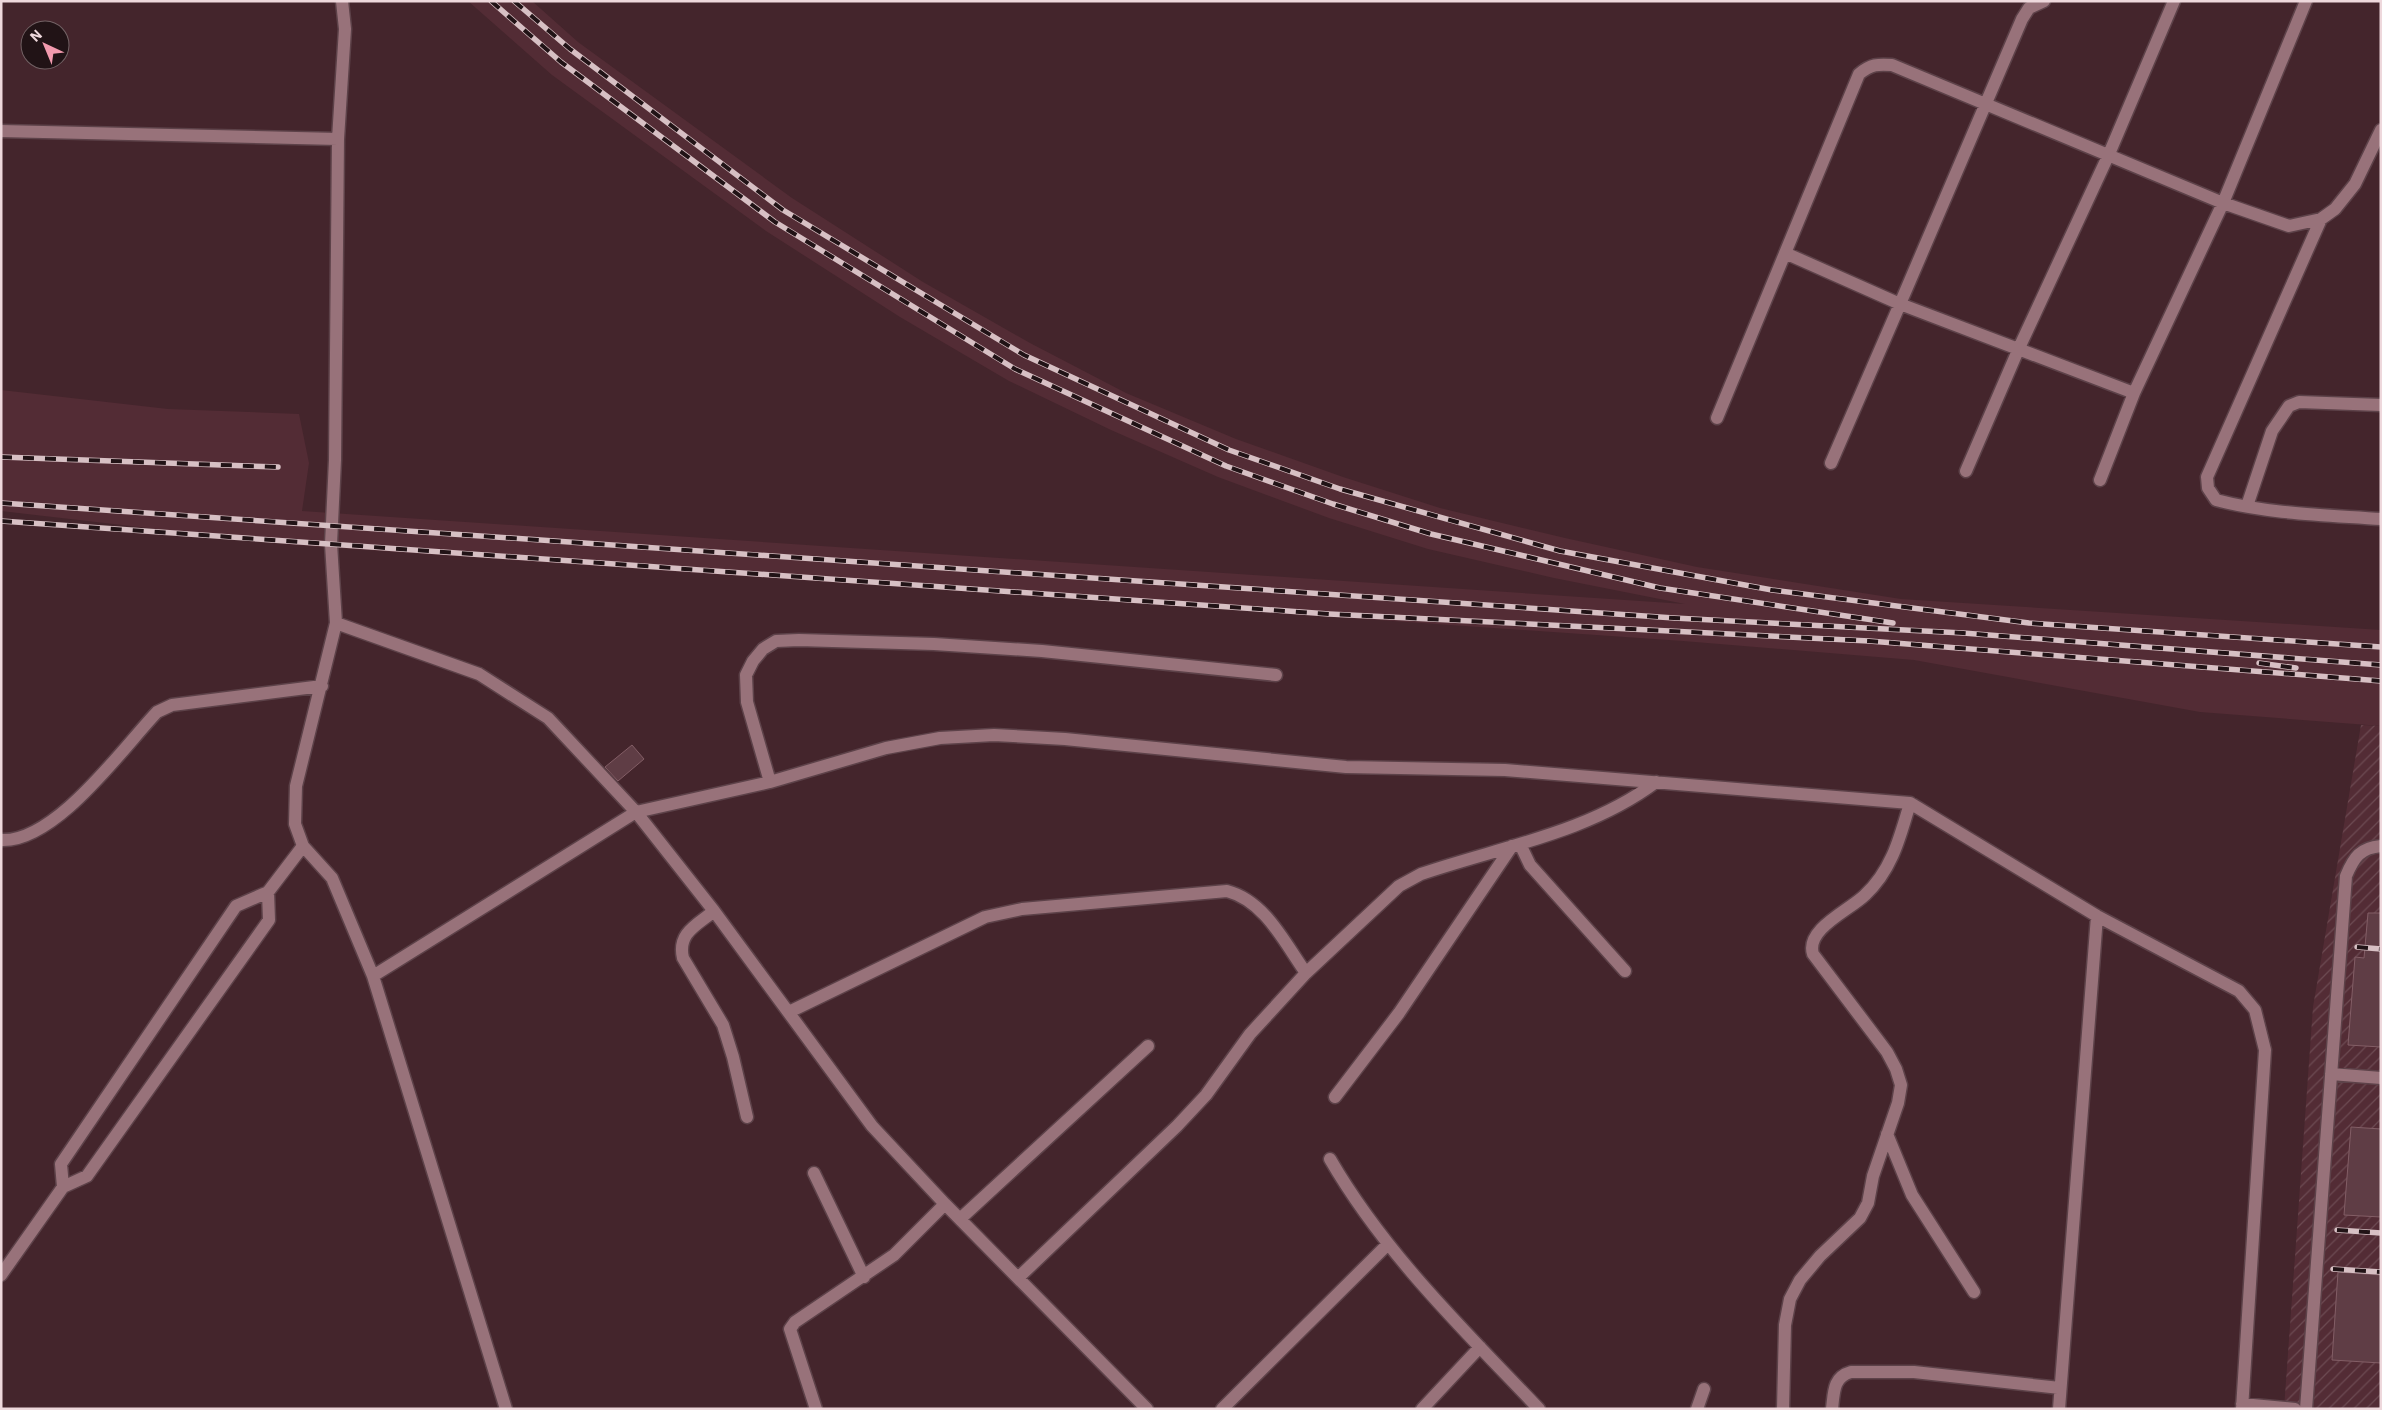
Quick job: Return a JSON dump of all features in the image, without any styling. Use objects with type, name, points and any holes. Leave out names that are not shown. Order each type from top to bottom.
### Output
[{"type":"street","points":[[342,1],[345,29],[338,139],[335,460],[331,544],[336,622],[322,686],[296,786],[295,824],[303,846],[332,878],[373,976],[506,1409]]},
{"type":"street","points":[[1831,463],[2022,19],[2030,8],[2044,1]]},
{"type":"street","points":[[1966,471],[2019,348],[2109,154],[2174,1]]},
{"type":"street","points":[[2100,480],[2134,393],[2229,205],[2306,1]]},
{"type":"street","points":[[1717,418],[1859,74],[1868,66],[1878,64],[1892,65],[2229,205],[2289,226],[2321,219],[2335,209],[2355,184],[2379,136]]},
{"type":"street","points":[[1,131],[338,139]]},
{"type":"street","points":[[2321,219],[2207,477],[2208,488],[2216,500],[2247,506],[2298,513],[2381,519]]},
{"type":"street","points":[[1785,253],[1900,304],[2134,393]]},
{"type":"street","points":[[2247,506],[2272,431],[2289,406],[2299,402],[2381,406]]},
{"type":"street","points":[[336,622],[479,674],[548,718],[636,812],[714,912],[872,1126],[945,1204],[1147,1409]]},
{"type":"street","points":[[770,782],[747,702],[746,675],[753,661],[763,649],[776,641],[934,644],[1042,650],[1276,675]]},
{"type":"street","points":[[1,840],[13,841],[54,820],[81,798],[157,712],[172,705],[322,686]]},
{"type":"street","points":[[373,976],[636,812],[770,782],[886,748],[940,738],[994,735],[1065,739],[1346,767],[1505,770],[1910,803],[2097,916],[2239,991],[2256,1010],[2262,1028],[2265,1050],[2242,1406],[2295,1409]]},
{"type":"street","points":[[1018,1278],[1176,1126],[1206,1095],[1250,1034],[1306,973],[1399,886],[1421,874],[1516,845],[1610,811],[1656,782]]},
{"type":"street","points":[[1783,1409],[1785,1324],[1790,1299],[1800,1280],[1820,1256],[1860,1218],[1868,1203],[1873,1176],[1898,1103],[1901,1084],[1896,1069],[1886,1052],[1812,954],[1810,946],[1813,938],[1822,928],[1865,895],[1880,879],[1897,850],[1910,803]]},
{"type":"street","points":[[1516,845],[1530,865],[1626,971]]},
{"type":"street","points":[[1335,1097],[1399,1013],[1516,845]]},
{"type":"street","points":[[63,1187],[61,1164],[236,906],[268,892],[303,846]]},
{"type":"street","points":[[2306,1409],[2346,876],[2353,858],[2366,847],[2381,846]]},
{"type":"street","points":[[789,1012],[985,918],[1022,910],[1227,891],[1241,895],[1268,919],[1306,973]]},
{"type":"street","points":[[1,1275],[63,1187],[87,1176],[269,920],[268,892]]},
{"type":"street","points":[[714,912],[687,933],[682,940],[680,948],[683,958],[723,1026],[733,1056],[747,1117]]},
{"type":"street","points":[[2059,1409],[2097,916]]},
{"type":"street","points":[[960,1219],[1148,1046]]},
{"type":"street","points":[[2331,1074],[2381,1078]]},
{"type":"street","points":[[1887,1134],[1912,1195],[1974,1292]]},
{"type":"street","points":[[1330,1159],[1354,1201],[1413,1276],[1539,1409]]},
{"type":"street","points":[[814,1173],[864,1277]]},
{"type":"street","points":[[816,1409],[790,1329],[795,1322],[894,1255],[945,1204]]},
{"type":"street","points":[[1222,1409],[1388,1244]]},
{"type":"street","points":[[1422,1409],[1480,1347]]},
{"type":"street","points":[[1832,1409],[1837,1380],[1843,1374],[1851,1372],[1914,1372],[2060,1388]]},
{"type":"street","points":[[1697,1409],[1704,1389]]},
{"type":"shaded area","points":[[468,1],[532,1],[578,42],[792,198],[923,282],[1030,343],[1126,393],[1236,439],[1343,477],[1440,508],[1697,567],[1901,599],[2381,630],[2381,726],[2200,712],[1914,660],[1683,641],[296,545],[1,511],[1,390],[168,409],[299,414],[309,463],[302,511],[1685,604],[1554,578],[1428,549],[1329,518],[1218,477],[1111,430],[1009,381],[900,317],[766,231],[552,75]]},
{"type":"shaded area","points":[[2361,725],[2381,726],[2381,1409],[2284,1409],[2313,1007]]},
{"type":"building","points":[[632,745],[644,759],[618,781],[605,767]]},
{"type":"building","points":[[2368,913],[2381,913],[2381,1047],[2348,1045],[2355,957],[2364,958]]},
{"type":"building","points":[[2351,1127],[2381,1129],[2381,1217],[2344,1215]]},
{"type":"building","points":[[2338,1272],[2381,1275],[2381,1363],[2332,1360]]},
{"type":"railway","points":[[491,1],[561,62],[775,222],[1015,369],[1226,466],[1333,504],[1431,534],[1660,588],[1893,623]]},
{"type":"railway","points":[[514,1],[570,49],[783,210],[1024,355],[1229,450],[1340,489],[1560,551],[1772,590],[2029,623],[2381,647]]},
{"type":"railway","points":[[1,457],[278,467]]},
{"type":"railway","points":[[1,503],[1674,618],[1963,633],[2381,665]]},
{"type":"railway","points":[[1,521],[1329,614],[1869,641],[2381,681]]},
{"type":"railway","points":[[2259,663],[2296,668]]},
{"type":"railway","points":[[2357,947],[2381,949]]},
{"type":"railway","points":[[2337,1230],[2381,1233]]},
{"type":"railway","points":[[2333,1269],[2381,1272]]}]
